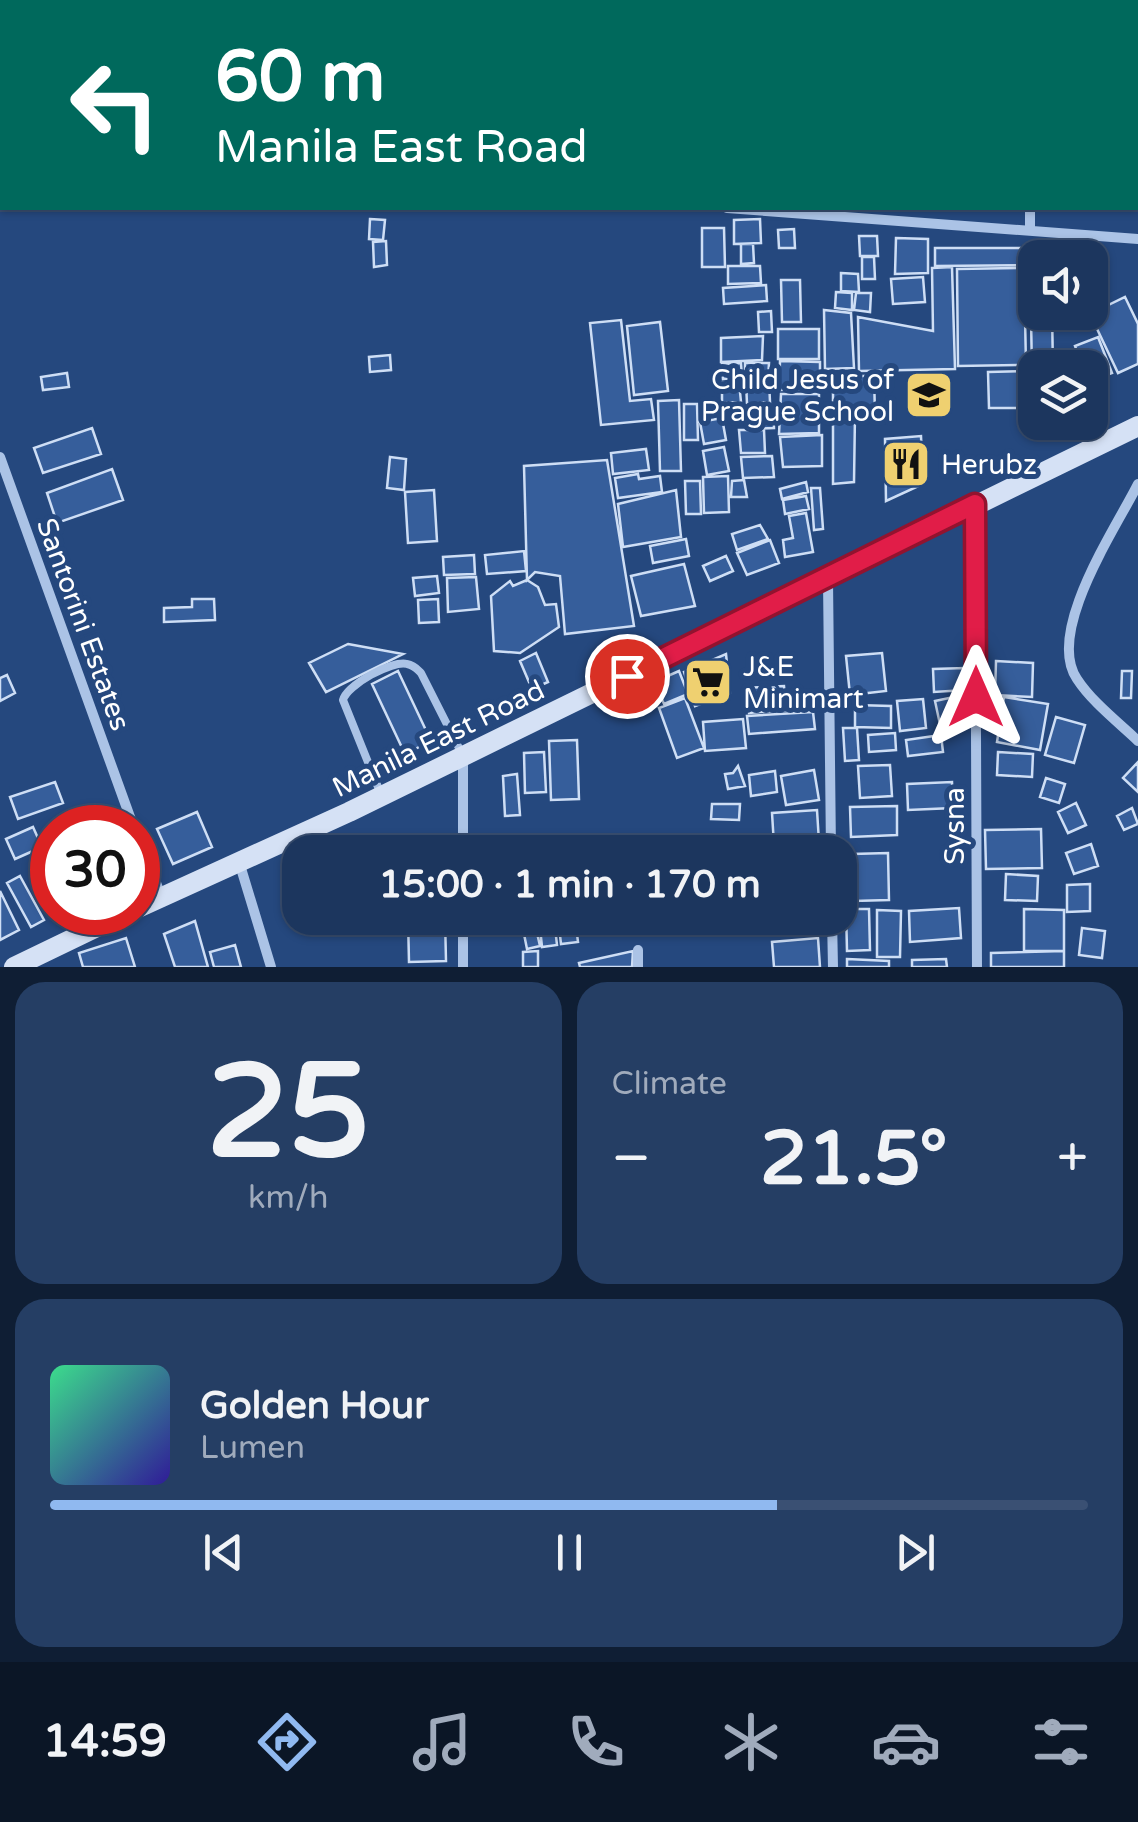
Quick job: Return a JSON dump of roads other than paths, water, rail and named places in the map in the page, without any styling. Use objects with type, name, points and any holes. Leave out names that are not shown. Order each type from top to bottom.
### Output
[{"type":"main road","name":"Manila East Road","points":[[161,896],[240,864],[382,796],[1138,426]]},
{"type":"main road","points":[[14,967],[80,935]]},
{"type":"street","points":[[755,210],[1138,239]]},
{"type":"street","points":[[1030,210],[1030,230]]},
{"type":"street","name":"Santorini Estates","points":[[0,457],[126,805]]},
{"type":"street","points":[[1138,484],[1076,604],[1069,641],[1076,678],[1138,741]]},
{"type":"street","name":"Sysna","points":[[975,504],[976,967]]},
{"type":"street","points":[[828,580],[832,835]]},
{"type":"street","points":[[463,756],[463,835]]},
{"type":"street","points":[[240,864],[271,967]]},
{"type":"street","points":[[463,935],[463,967]]},
{"type":"street","points":[[832,935],[833,967]]},
{"type":"street","points":[[638,950],[638,967]]},
{"type":"lane","points":[[382,796],[343,700],[350,686],[403,662],[412,665],[421,673],[463,756]]},
{"type":"place","name":"Child Jesus of Prague School","points":[[929,395]]},
{"type":"place","name":"Herubz","points":[[906,464]]},
{"type":"place","name":"J&E Minimart","points":[[708,682]]}]
